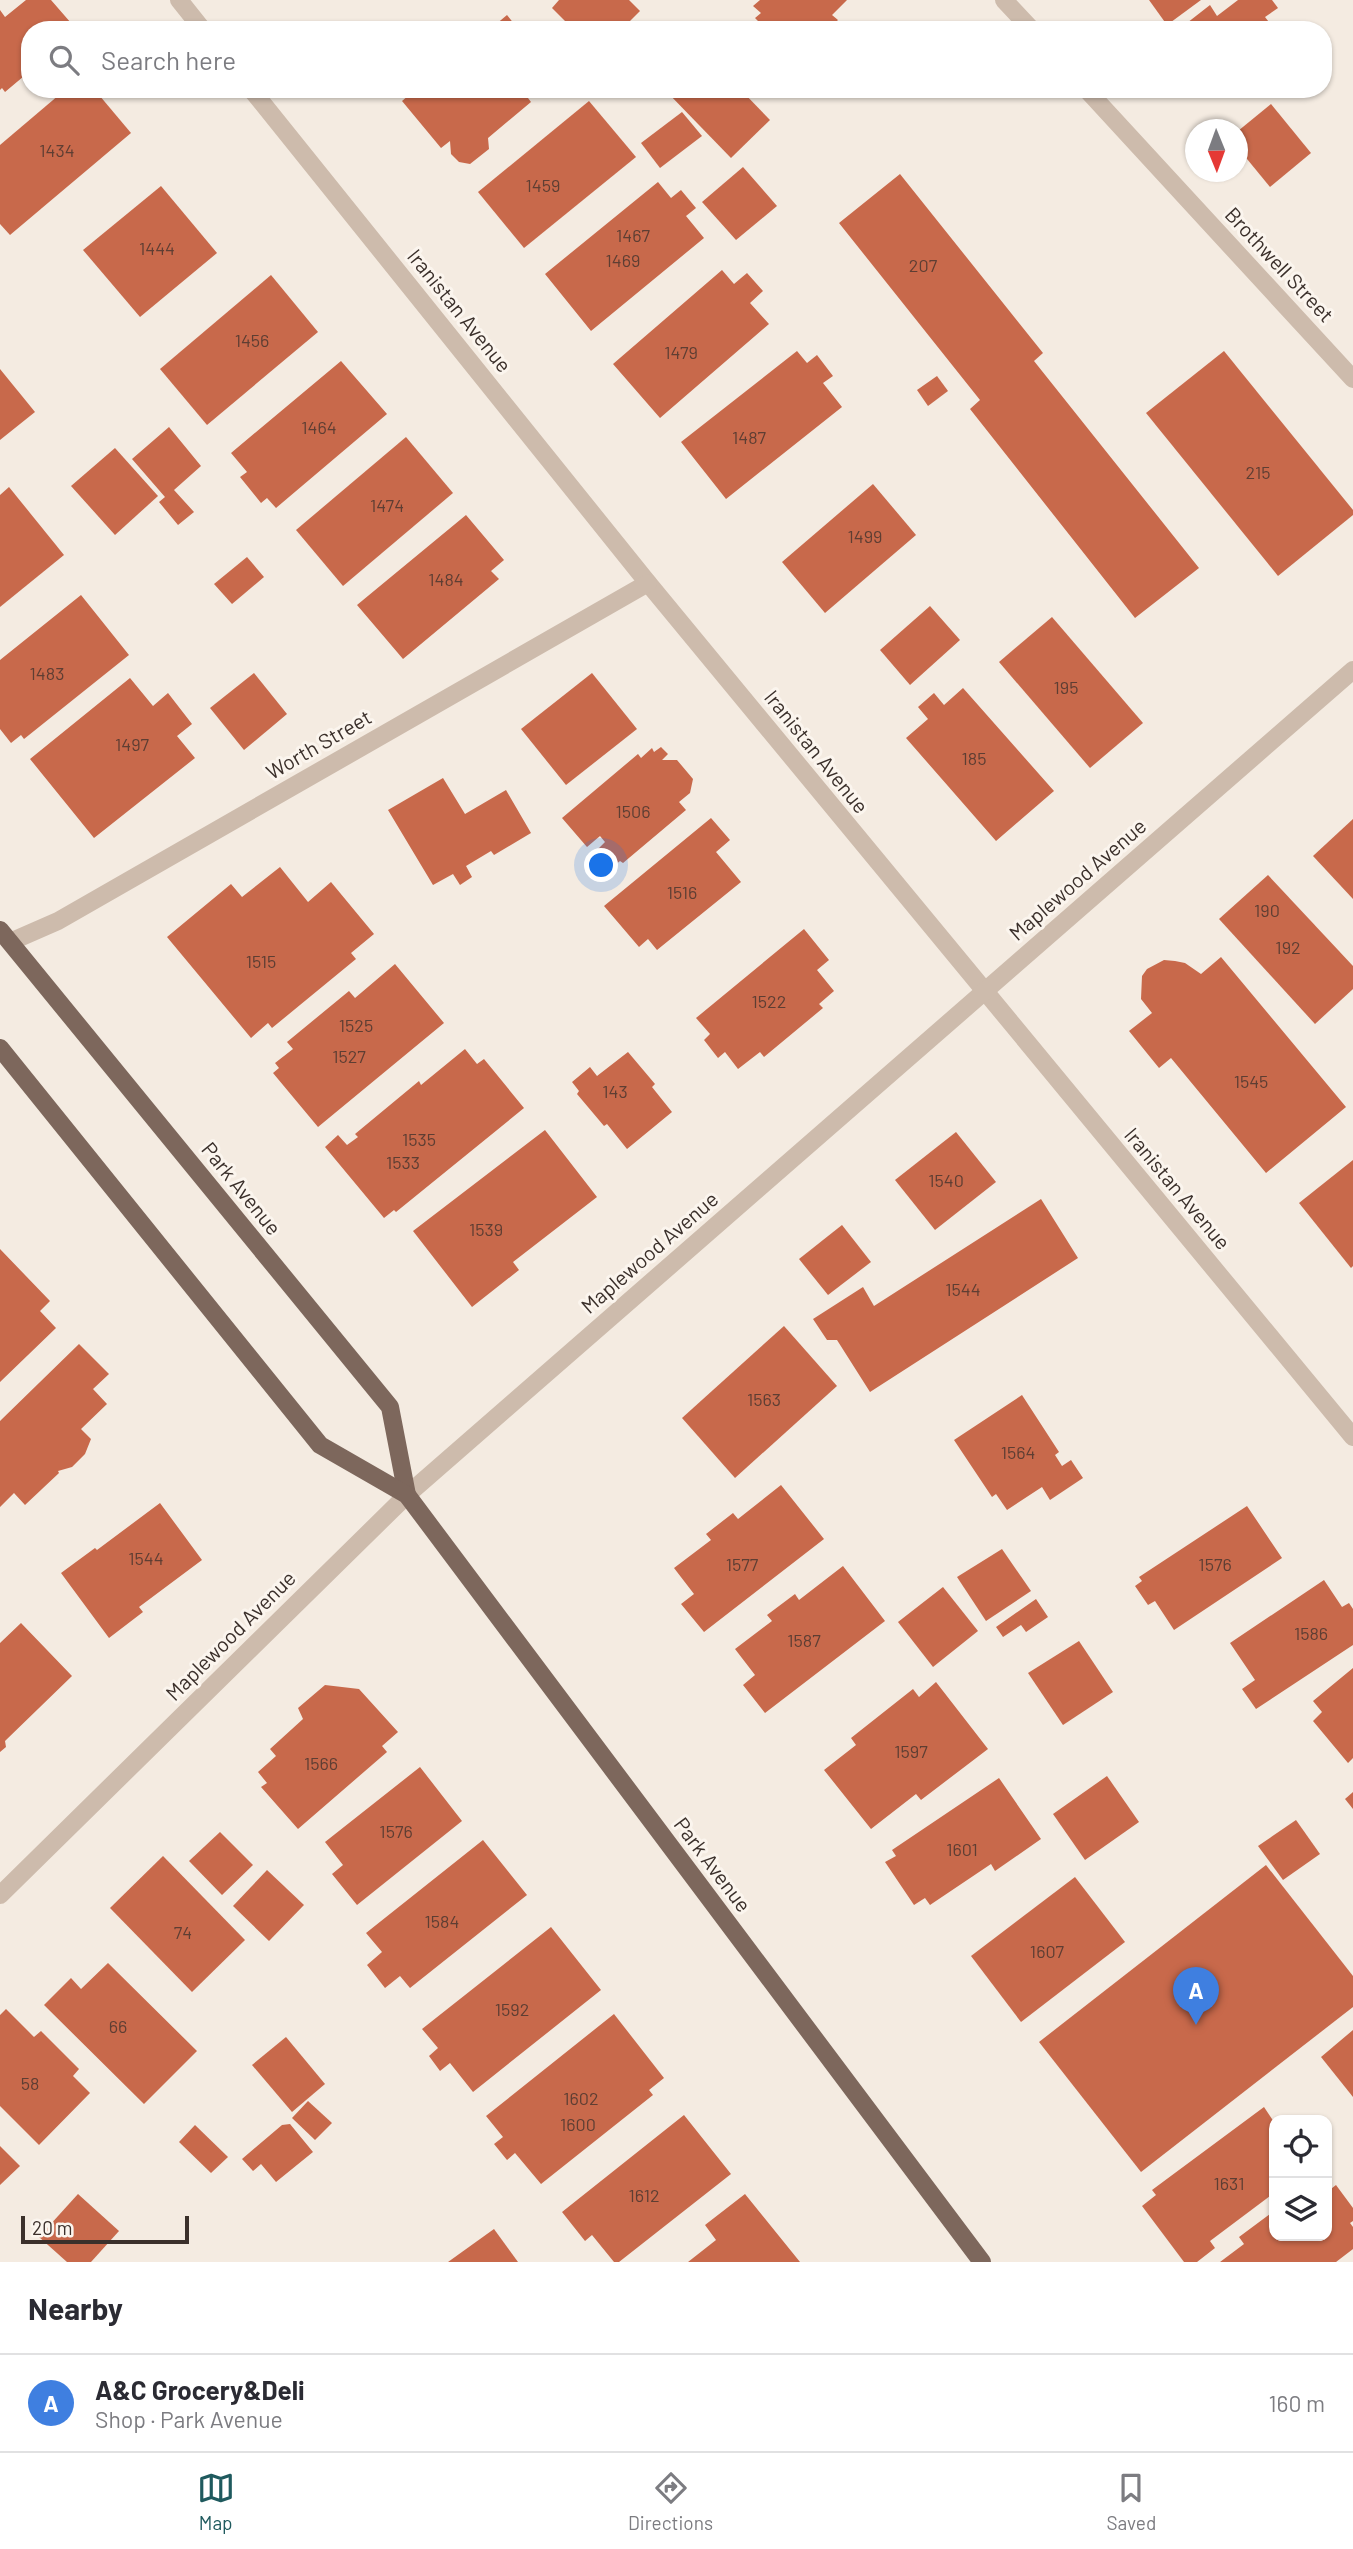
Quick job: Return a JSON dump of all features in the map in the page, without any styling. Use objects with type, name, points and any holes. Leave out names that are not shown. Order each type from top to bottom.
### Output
[{"type":"main road","name":"Park Avenue","points":[[3,940],[390,1407],[407,1495]]},
{"type":"main road","name":"Park Avenue","points":[[0,1048],[320,1445],[407,1495],[982,2262]]},
{"type":"street","points":[[179,0],[196,21]]},
{"type":"street","points":[[1004,0],[1024,21]]},
{"type":"street","name":"Iranistan Avenue","points":[[258,98],[648,583],[1353,1437]]},
{"type":"street","name":"Brothwell Street","points":[[1094,98],[1353,379]]},
{"type":"street","name":"Worth Street","points":[[3,940],[58,921],[648,583]]},
{"type":"street","name":"Maplewood Avenue","points":[[0,1895],[407,1495],[1353,670]]},
{"type":"building","points":[[26,0],[51,0],[69,21],[21,21],[21,79],[5,92],[2,88],[0,90],[0,10],[5,17]]},
{"type":"building","points":[[559,0],[629,0],[640,11],[630,21],[565,21],[552,8]]},
{"type":"building","points":[[760,0],[847,0],[832,15],[837,21],[758,21],[755,18],[761,13],[753,6]]},
{"type":"building","points":[[1149,0],[1201,0],[1172,21],[1164,21]]},
{"type":"building","points":[[1238,0],[1272,0],[1278,8],[1265,17],[1268,21],[1190,21],[1210,5],[1217,16]]},
{"type":"building","points":[[507,15],[512,21],[500,21]]},
{"type":"building","points":[[55,98],[102,98],[131,133],[10,235],[0,224],[0,145]]},
{"type":"building","points":[[406,98],[528,98],[531,102],[488,138],[489,149],[470,164],[459,162],[451,154],[450,141],[441,148],[402,101]]},
{"type":"building","points":[[673,98],[749,98],[770,120],[731,158]]},
{"type":"building","points":[[589,101],[636,157],[524,248],[478,192]]},
{"type":"building","points":[[1271,104],[1311,153],[1270,187],[1248,160],[1248,123]]},
{"type":"building","points":[[682,112],[702,136],[660,168],[641,143]]},
{"type":"building","points":[[743,167],[777,206],[736,240],[702,202]]},
{"type":"building","points":[[900,174],[1043,353],[1034,361],[1199,568],[1135,618],[970,409],[980,400],[839,223]]},
{"type":"building","points":[[658,182],[671,198],[681,190],[696,208],[686,216],[704,238],[591,331],[545,274]]},
{"type":"building","points":[[161,186],[217,253],[140,317],[83,250]]},
{"type":"building","points":[[722,270],[734,284],[747,273],[763,291],[750,303],[769,324],[660,418],[613,364]]},
{"type":"building","points":[[271,275],[318,332],[207,425],[160,369]]},
{"type":"building","points":[[797,351],[807,363],[817,355],[833,376],[823,383],[842,407],[726,499],[681,442]]},
{"type":"building","points":[[1224,351],[1353,510],[1353,515],[1278,576],[1146,413]]},
{"type":"building","points":[[341,361],[387,414],[276,508],[267,498],[261,503],[240,477],[247,472],[231,453]]},
{"type":"building","points":[[0,369],[35,412],[0,440]]},
{"type":"building","points":[[937,376],[948,391],[928,406],[917,390]]},
{"type":"building","points":[[169,427],[201,466],[174,490],[194,512],[178,525],[159,502],[165,497],[132,459]]},
{"type":"building","points":[[406,437],[453,493],[343,586],[296,530]]},
{"type":"building","points":[[115,448],[158,496],[115,535],[71,486]]},
{"type":"building","points":[[873,484],[916,535],[825,613],[782,562]]},
{"type":"building","points":[[9,487],[64,555],[0,607],[0,495]]},
{"type":"building","points":[[466,515],[504,560],[491,571],[499,579],[403,659],[357,605]]},
{"type":"building","points":[[247,557],[264,577],[232,604],[214,584]]},
{"type":"building","points":[[81,595],[129,655],[24,739],[21,735],[11,743],[0,729],[0,660]]},
{"type":"building","points":[[930,606],[960,640],[910,685],[880,650]]},
{"type":"building","points":[[1052,617],[1143,723],[1090,768],[999,662]]},
{"type":"building","points":[[254,673],[287,714],[244,750],[210,708]]},
{"type":"building","points":[[592,673],[637,729],[566,785],[521,729]]},
{"type":"building","points":[[130,678],[153,706],[168,693],[192,724],[177,736],[195,758],[94,838],[30,759]]},
{"type":"building","points":[[963,688],[1054,791],[996,841],[906,738],[928,719],[918,707],[934,693],[944,705]]},
{"type":"building","points":[[661,747],[668,754],[662,760],[677,760],[693,779],[690,793],[679,802],[686,810],[623,863],[620,861],[608,871],[593,854],[605,842],[600,836],[587,847],[562,818],[638,754],[641,758],[652,748],[654,752]]},
{"type":"building","points":[[443,778],[465,814],[506,790],[531,833],[494,855],[491,851],[466,866],[472,877],[460,885],[453,874],[433,885],[388,810]]},
{"type":"building","points":[[711,818],[730,840],[716,852],[741,882],[657,950],[648,939],[639,947],[604,906]]},
{"type":"building","points":[[1353,819],[1353,899],[1313,856]]},
{"type":"building","points":[[280,867],[308,902],[331,882],[374,934],[351,953],[356,959],[272,1028],[268,1023],[251,1038],[167,937],[231,884],[242,897]]},
{"type":"building","points":[[1268,875],[1353,966],[1353,989],[1315,1024],[1219,919]]},
{"type":"building","points":[[804,929],[829,960],[817,970],[834,991],[819,1004],[823,1008],[764,1057],[760,1052],[738,1069],[725,1052],[718,1058],[704,1040],[710,1034],[696,1018]]},
{"type":"building","points":[[1221,957],[1346,1107],[1266,1173],[1171,1058],[1159,1068],[1129,1031],[1152,1013],[1141,999],[1142,976],[1147,969],[1164,960],[1175,961],[1185,963],[1201,974]]},
{"type":"building","points":[[395,964],[444,1023],[318,1127],[273,1073],[279,1068],[275,1063],[293,1049],[287,1042],[349,991],[355,998]]},
{"type":"building","points":[[465,1049],[477,1064],[484,1059],[524,1108],[396,1212],[394,1210],[384,1218],[325,1147],[338,1135],[347,1145],[358,1137],[355,1134],[419,1081],[421,1085]]},
{"type":"building","points":[[628,1052],[655,1084],[652,1087],[672,1112],[627,1149],[577,1094],[579,1091],[572,1082],[590,1067],[597,1076]]},
{"type":"building","points":[[545,1130],[597,1197],[513,1262],[519,1270],[472,1307],[413,1231]]},
{"type":"building","points":[[956,1132],[996,1182],[935,1230],[895,1180]]},
{"type":"building","points":[[1353,1160],[1353,1266],[1351,1268],[1299,1203]]},
{"type":"building","points":[[1041,1199],[1078,1258],[870,1392],[837,1340],[827,1340],[813,1319],[863,1287],[874,1306]]},
{"type":"building","points":[[842,1225],[871,1262],[828,1295],[799,1259]]},
{"type":"building","points":[[0,1249],[50,1301],[40,1311],[56,1328],[0,1382]]},
{"type":"building","points":[[784,1326],[837,1386],[735,1478],[682,1418]]},
{"type":"building","points":[[79,1344],[109,1374],[93,1389],[107,1404],[81,1429],[91,1439],[85,1454],[72,1467],[58,1471],[59,1473],[25,1505],[14,1493],[0,1507],[0,1421]]},
{"type":"building","points":[[1022,1395],[1059,1452],[1055,1455],[1062,1466],[1071,1460],[1083,1478],[1050,1500],[1042,1487],[1007,1510],[996,1494],[992,1497],[954,1440]]},
{"type":"building","points":[[781,1485],[824,1539],[704,1632],[681,1604],[694,1594],[674,1568],[711,1540],[706,1534],[733,1513],[738,1519]]},
{"type":"building","points":[[160,1503],[202,1560],[139,1607],[143,1612],[109,1638],[61,1573]]},
{"type":"building","points":[[1247,1506],[1282,1558],[1174,1630],[1155,1601],[1148,1605],[1135,1586],[1142,1581],[1139,1577]]},
{"type":"building","points":[[1002,1549],[1031,1591],[986,1621],[957,1577]]},
{"type":"building","points":[[843,1566],[885,1621],[765,1713],[743,1685],[755,1675],[735,1649],[772,1621],[767,1615],[795,1594],[799,1600]]},
{"type":"building","points":[[1324,1580],[1342,1607],[1349,1603],[1353,1609],[1353,1645],[1256,1709],[1242,1689],[1255,1680],[1230,1643]]},
{"type":"building","points":[[943,1587],[978,1631],[933,1667],[898,1622]]},
{"type":"building","points":[[1036,1599],[1048,1617],[1026,1632],[1021,1625],[1003,1637],[996,1627]]},
{"type":"building","points":[[21,1623],[72,1676],[5,1741],[6,1747],[0,1752],[0,1643]]},
{"type":"building","points":[[1079,1641],[1113,1692],[1063,1725],[1028,1673]]},
{"type":"building","points":[[1353,1668],[1353,1758],[1348,1763],[1313,1721],[1322,1712],[1313,1701]]},
{"type":"building","points":[[936,1682],[988,1749],[921,1800],[916,1794],[871,1829],[824,1770],[856,1745],[851,1738],[913,1689],[919,1697]]},
{"type":"building","points":[[325,1685],[359,1689],[398,1732],[382,1746],[387,1752],[298,1829],[261,1787],[267,1783],[258,1772],[276,1756],[270,1749],[303,1719],[298,1708]]},
{"type":"building","points":[[420,1767],[462,1821],[357,1905],[332,1874],[343,1865],[325,1842]]},
{"type":"building","points":[[1107,1776],[1139,1822],[1085,1860],[1053,1814]]},
{"type":"building","points":[[999,1778],[1041,1839],[995,1871],[991,1864],[930,1905],[925,1898],[914,1905],[885,1862],[896,1856],[892,1850]]},
{"type":"building","points":[[1353,1792],[1353,1809],[1345,1799]]},
{"type":"building","points":[[1296,1820],[1320,1854],[1283,1880],[1258,1846]]},
{"type":"building","points":[[220,1832],[253,1865],[222,1895],[189,1861]]},
{"type":"building","points":[[483,1840],[527,1895],[410,1988],[400,1976],[385,1988],[367,1965],[382,1952],[366,1933]]},
{"type":"building","points":[[163,1856],[245,1940],[192,1992],[110,1908]]},
{"type":"building","points":[[1266,1865],[1353,1976],[1353,2007],[1141,2172],[1039,2042]]},
{"type":"building","points":[[267,1870],[304,1905],[269,1941],[233,1906]]},
{"type":"building","points":[[1075,1877],[1125,1942],[1021,2022],[971,1956]]},
{"type":"building","points":[[551,1927],[601,1990],[473,2092],[450,2063],[440,2071],[429,2056],[438,2048],[422,2029]]},
{"type":"building","points":[[108,1963],[197,2051],[144,2104],[44,2005],[71,1978],[81,1989]]},
{"type":"building","points":[[6,2009],[34,2037],[41,2031],[79,2069],[73,2076],[90,2093],[39,2145],[0,2106],[0,2015]]},
{"type":"building","points":[[614,2014],[664,2078],[649,2090],[653,2095],[541,2184],[515,2153],[507,2160],[494,2144],[503,2137],[486,2116]]},
{"type":"building","points":[[1353,2030],[1353,2097],[1321,2057]]},
{"type":"building","points":[[286,2037],[325,2084],[292,2112],[252,2065]]},
{"type":"building","points":[[308,2101],[332,2123],[315,2140],[292,2118]]},
{"type":"building","points":[[1264,2107],[1269,2115],[1269,2197],[1210,2241],[1215,2248],[1197,2262],[1184,2262],[1142,2206],[1156,2195],[1152,2190]]},
{"type":"building","points":[[684,2115],[731,2174],[619,2262],[614,2262],[592,2235],[585,2241],[562,2212]]},
{"type":"building","points":[[290,2124],[313,2152],[276,2182],[261,2164],[253,2171],[242,2159],[282,2125]]},
{"type":"building","points":[[195,2125],[228,2157],[211,2173],[179,2142]]},
{"type":"building","points":[[0,2146],[20,2166],[0,2185]]},
{"type":"building","points":[[1336,2185],[1353,2208],[1353,2221],[1350,2223],[1353,2227],[1353,2249],[1336,2262],[1220,2262],[1244,2244],[1239,2237],[1269,2215],[1269,2241],[1332,2241],[1332,2188]]},
{"type":"building","points":[[78,2194],[119,2231],[91,2262],[67,2262],[39,2237]]},
{"type":"building","points":[[745,2194],[800,2262],[688,2262],[716,2240],[705,2225]]},
{"type":"building","points":[[494,2229],[518,2262],[448,2262]]},
{"type":"place","name":"A&C Grocery&Deli","points":[[1196,2025]]}]
